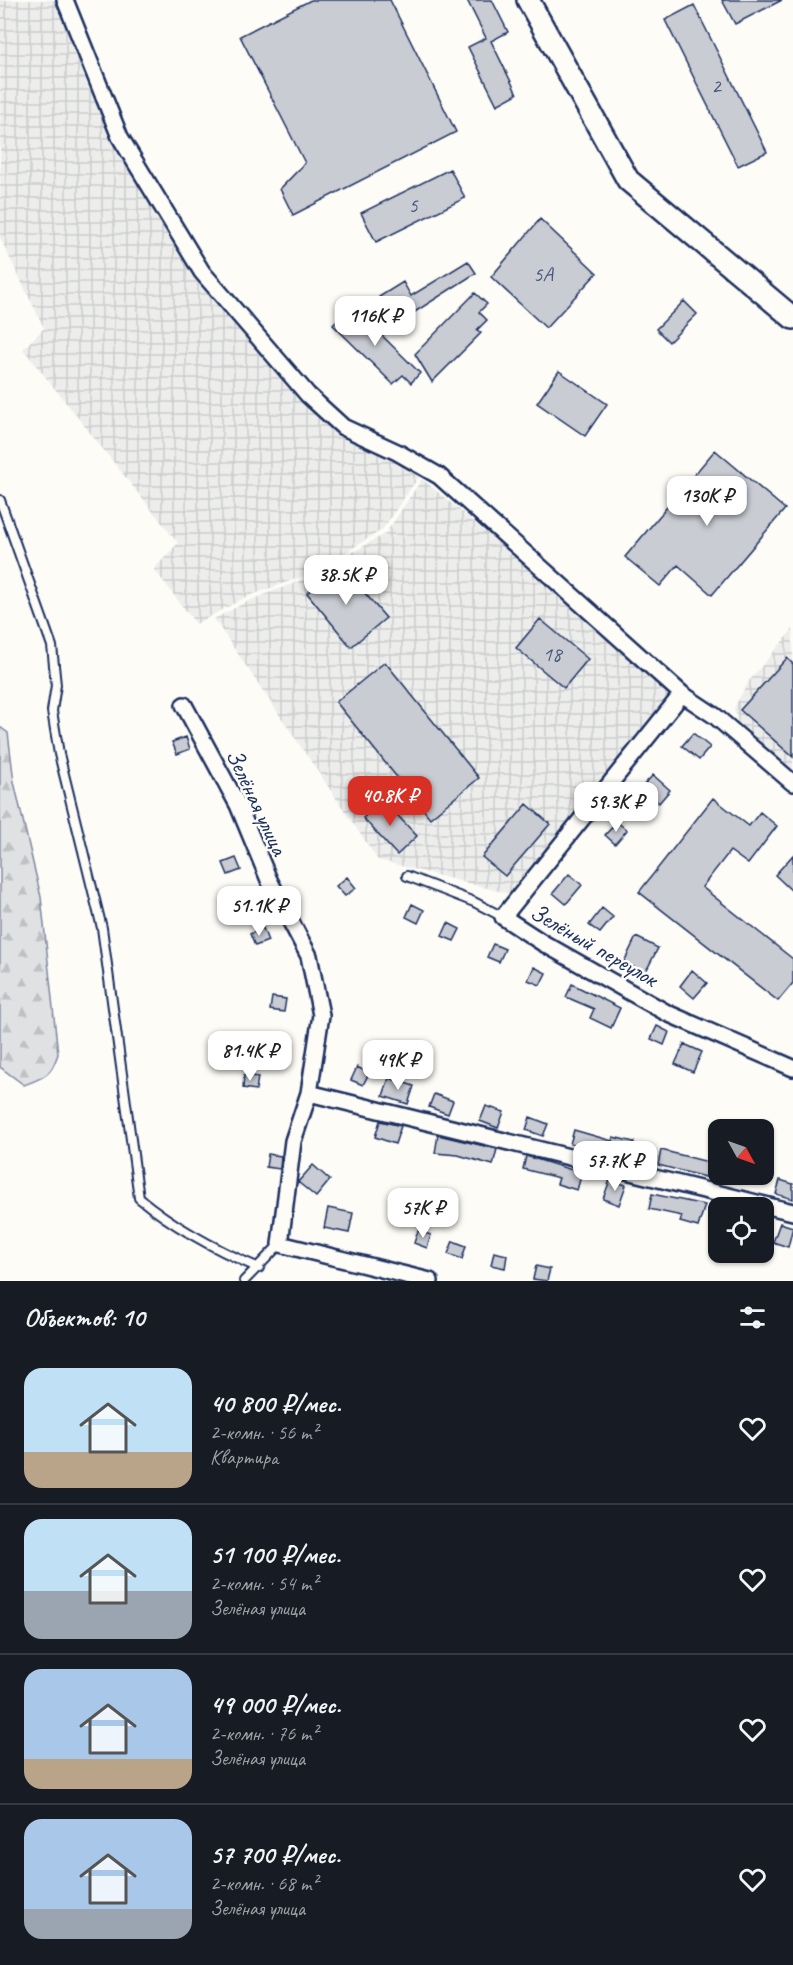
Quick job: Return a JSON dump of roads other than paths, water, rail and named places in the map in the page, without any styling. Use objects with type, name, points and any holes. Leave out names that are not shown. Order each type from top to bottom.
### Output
[{"type":"street","points":[[65,0],[120,137],[202,272],[308,395],[343,427],[397,452],[439,476],[682,694],[715,716],[793,783]]},
{"type":"street","points":[[528,0],[628,180],[793,318]]},
{"type":"street","name":"Зелёный переулок","points":[[682,694],[502,917],[543,943],[667,1013],[793,1068]]},
{"type":"street","name":"Зелёная улица","points":[[184,705],[238,805],[269,880],[309,956],[321,1015],[309,1093],[293,1141],[279,1244]]},
{"type":"street","points":[[309,1093],[793,1212]]},
{"type":"street","points":[[279,1244],[430,1281]]},
{"type":"lane","points":[[0,500],[52,645],[56,685],[52,711],[59,754],[102,928],[139,1198],[153,1210],[226,1254],[259,1268]]},
{"type":"lane","points":[[407,876],[474,902],[502,917]]},
{"type":"lane","points":[[244,1281],[259,1268],[279,1244]]}]
